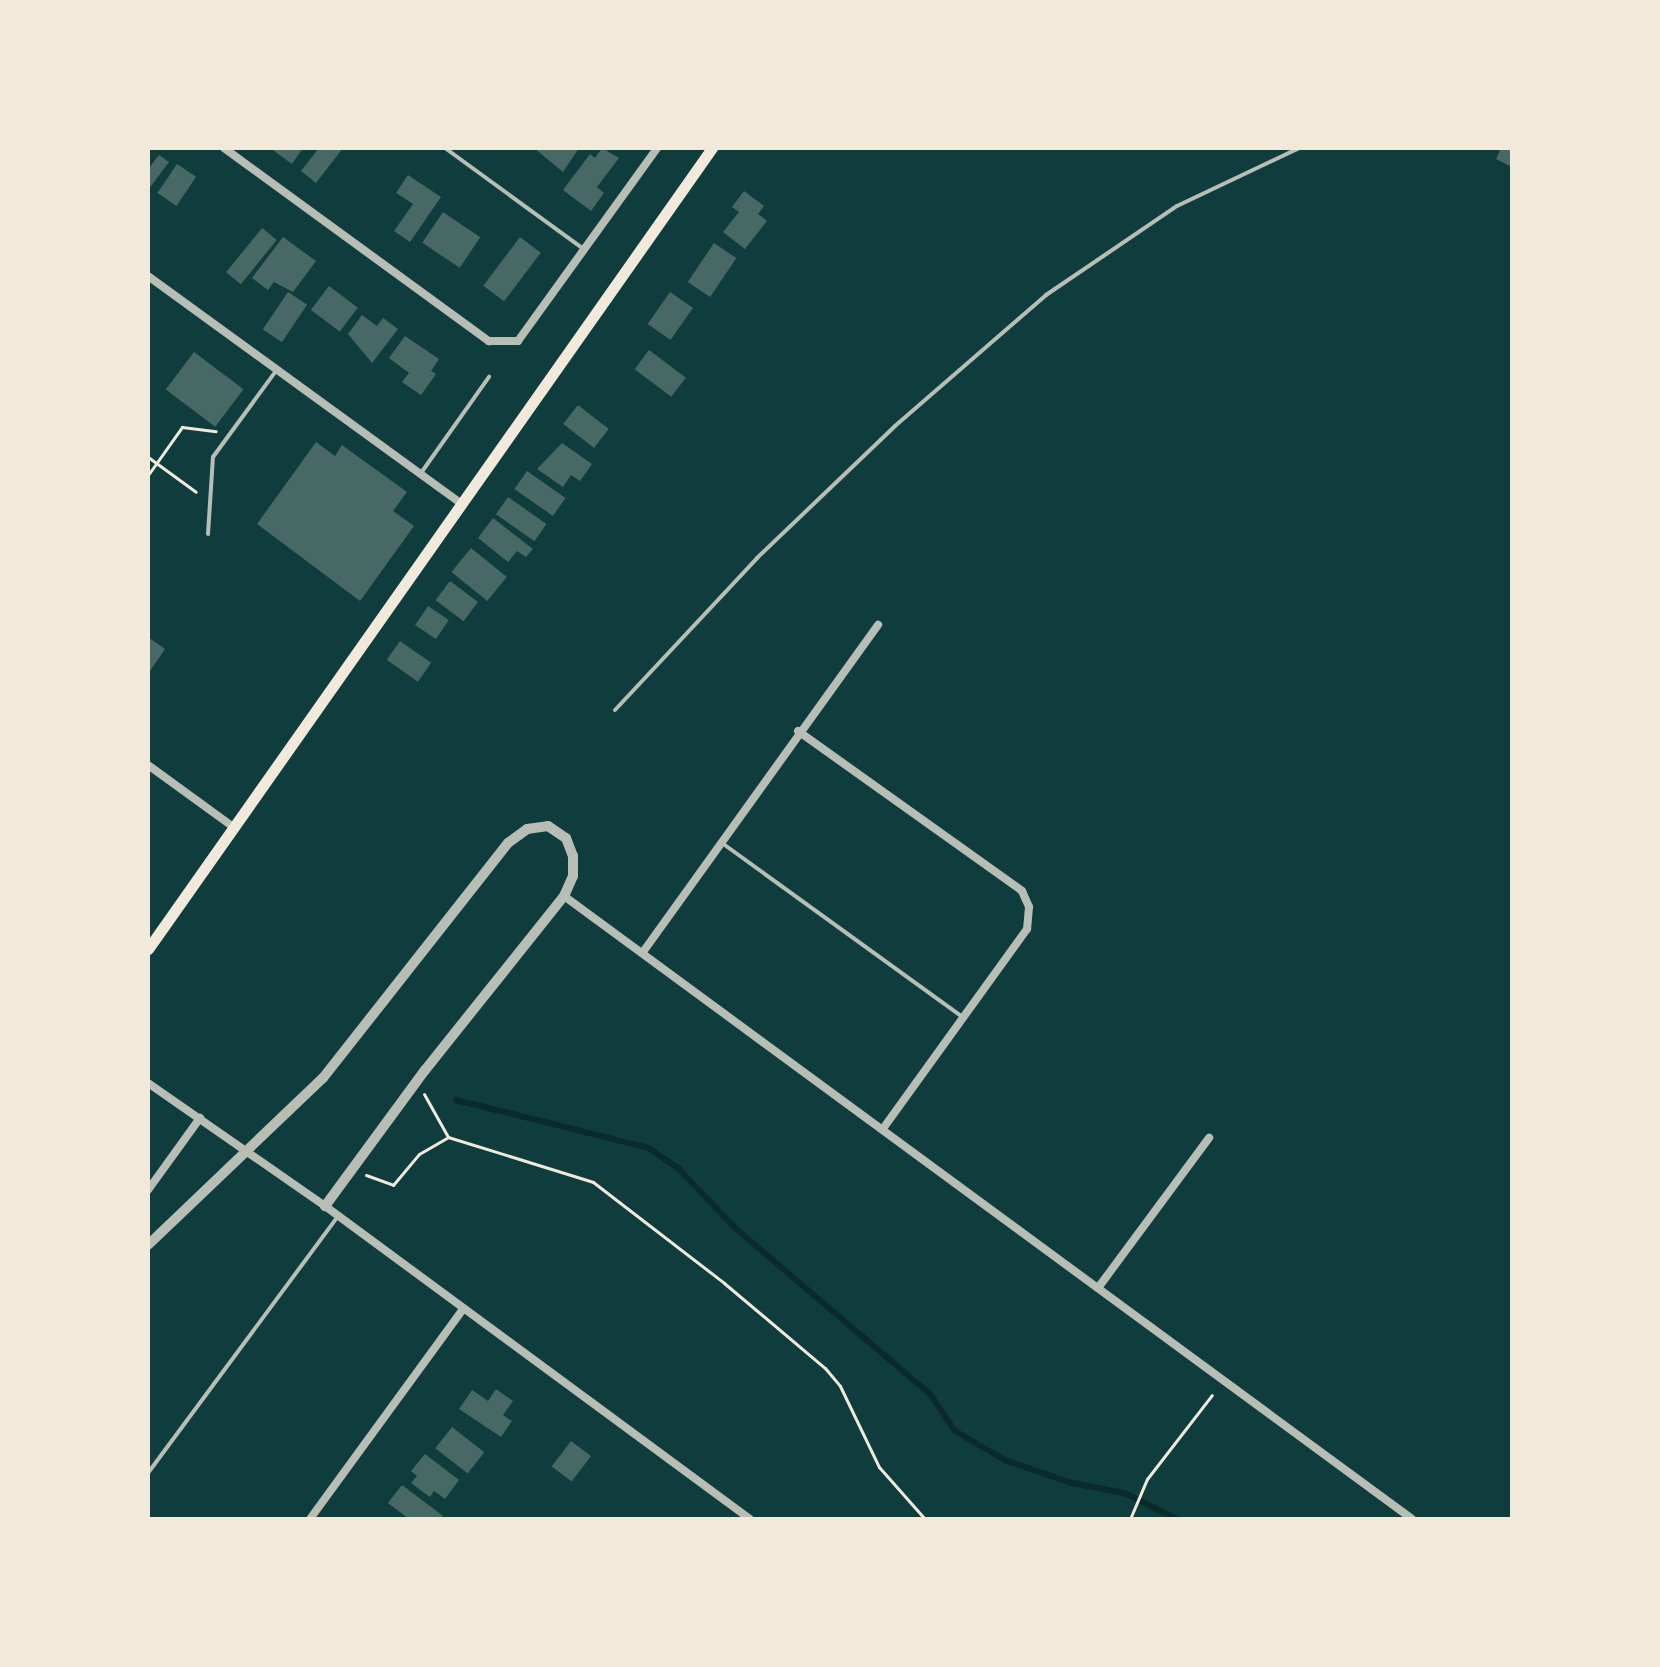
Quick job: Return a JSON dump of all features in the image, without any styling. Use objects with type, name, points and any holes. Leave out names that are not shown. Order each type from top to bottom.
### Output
[{"type":"main road","points":[[148,949],[152,935],[712,148]]},
{"type":"street","points":[[224,148],[489,341],[518,341],[657,148]]},
{"type":"street","points":[[148,276],[460,503]]},
{"type":"street","points":[[643,952],[798,731],[878,625]]},
{"type":"street","points":[[798,731],[1022,891],[1029,907],[1027,929],[883,1129]]},
{"type":"street","points":[[148,765],[232,826]]},
{"type":"street","points":[[148,1245],[323,1078],[508,843],[527,829],[548,826],[566,838],[573,876],[564,896],[425,1070],[325,1206]]},
{"type":"street","points":[[564,896],[1412,1519]]},
{"type":"street","points":[[148,1083],[339,1216],[750,1519]]},
{"type":"street","points":[[148,1190],[200,1118]]},
{"type":"street","points":[[1098,1288],[1209,1138]]},
{"type":"street","points":[[310,1519],[463,1309]]},
{"type":"lane","points":[[445,148],[584,250]]},
{"type":"lane","points":[[615,710],[757,558],[895,426],[1046,295],[1177,206],[1299,148]]},
{"type":"lane","points":[[208,534],[213,457],[278,369]]},
{"type":"lane","points":[[420,473],[489,377]]},
{"type":"lane","points":[[720,842],[963,1018]]},
{"type":"lane","points":[[148,1473],[339,1216]]},
{"type":"path","points":[[148,475],[182,427],[220,432]]},
{"type":"path","points":[[148,457],[196,492]]},
{"type":"path","points":[[424,1094],[448,1137],[593,1182],[701,1264],[825,1368],[840,1386],[879,1467],[925,1519]]},
{"type":"path","points":[[366,1175],[393,1185],[419,1154],[448,1137]]},
{"type":"path","points":[[1130,1519],[1147,1479],[1212,1395]]},
{"type":"building","points":[[270,148],[303,148],[292,164]]},
{"type":"building","points":[[319,148],[343,148],[316,183],[301,171]]},
{"type":"building","points":[[534,148],[579,148],[563,172]]},
{"type":"building","points":[[602,148],[619,158],[597,187],[604,193],[591,211],[563,190],[590,154],[595,158]]},
{"type":"building","points":[[1501,148],[1512,148],[1512,167],[1496,159]]},
{"type":"building","points":[[159,155],[169,162],[148,190],[148,169]]},
{"type":"building","points":[[177,164],[196,177],[176,206],[157,193]]},
{"type":"building","points":[[408,175],[441,197],[410,242],[394,231],[413,204],[396,193]]},
{"type":"building","points":[[744,191],[764,206],[758,214],[767,221],[745,249],[723,232],[739,212],[732,207]]},
{"type":"building","points":[[443,212],[480,237],[460,268],[422,243]]},
{"type":"building","points":[[262,228],[277,240],[241,284],[226,272]]},
{"type":"building","points":[[283,237],[316,261],[293,292],[274,282],[268,290],[252,278]]},
{"type":"building","points":[[520,237],[541,253],[504,301],[483,286]]},
{"type":"building","points":[[714,243],[736,258],[710,297],[688,282]]},
{"type":"building","points":[[329,286],[358,308],[340,332],[311,310]]},
{"type":"building","points":[[288,292],[307,305],[282,342],[263,329]]},
{"type":"building","points":[[670,292],[693,308],[671,340],[648,324]]},
{"type":"building","points":[[362,315],[377,326],[383,318],[398,329],[372,363],[348,334]]},
{"type":"building","points":[[405,336],[439,359],[431,371],[436,374],[421,395],[402,382],[409,373],[389,358]]},
{"type":"building","points":[[649,350],[686,378],[671,397],[635,369]]},
{"type":"building","points":[[194,352],[244,389],[215,427],[166,390]]},
{"type":"building","points":[[578,405],[609,429],[594,448],[563,424]]},
{"type":"building","points":[[316,442],[335,456],[342,445],[407,492],[393,511],[414,526],[360,601],[257,524]]},
{"type":"building","points":[[562,443],[592,464],[580,481],[571,475],[563,487],[537,469]]},
{"type":"building","points":[[527,471],[566,498],[553,516],[514,489]]},
{"type":"building","points":[[508,497],[547,524],[534,541],[496,514]]},
{"type":"building","points":[[493,518],[533,549],[526,557],[517,551],[508,562],[478,538]]},
{"type":"building","points":[[471,548],[507,577],[487,601],[451,572]]},
{"type":"building","points":[[450,581],[478,602],[464,621],[436,600]]},
{"type":"building","points":[[428,606],[449,620],[436,639],[415,625]]},
{"type":"building","points":[[148,637],[165,649],[148,674]]},
{"type":"building","points":[[400,641],[431,663],[418,682],[387,660]]},
{"type":"building","points":[[496,1389],[513,1401],[503,1415],[512,1421],[501,1437],[459,1409],[472,1390],[488,1401]]},
{"type":"building","points":[[452,1427],[484,1452],[468,1474],[435,1448]]},
{"type":"building","points":[[571,1441],[591,1456],[572,1482],[552,1467]]},
{"type":"building","points":[[425,1454],[459,1480],[445,1499],[434,1491],[430,1497],[411,1483],[417,1476],[411,1471]]},
{"type":"building","points":[[402,1485],[443,1516],[441,1519],[409,1519],[388,1503]]},
{"type":"waterway","points":[[456,1100],[649,1148],[680,1170],[735,1228],[930,1394],[955,1431],[1005,1460],[1068,1482],[1124,1493],[1177,1519]]}]
